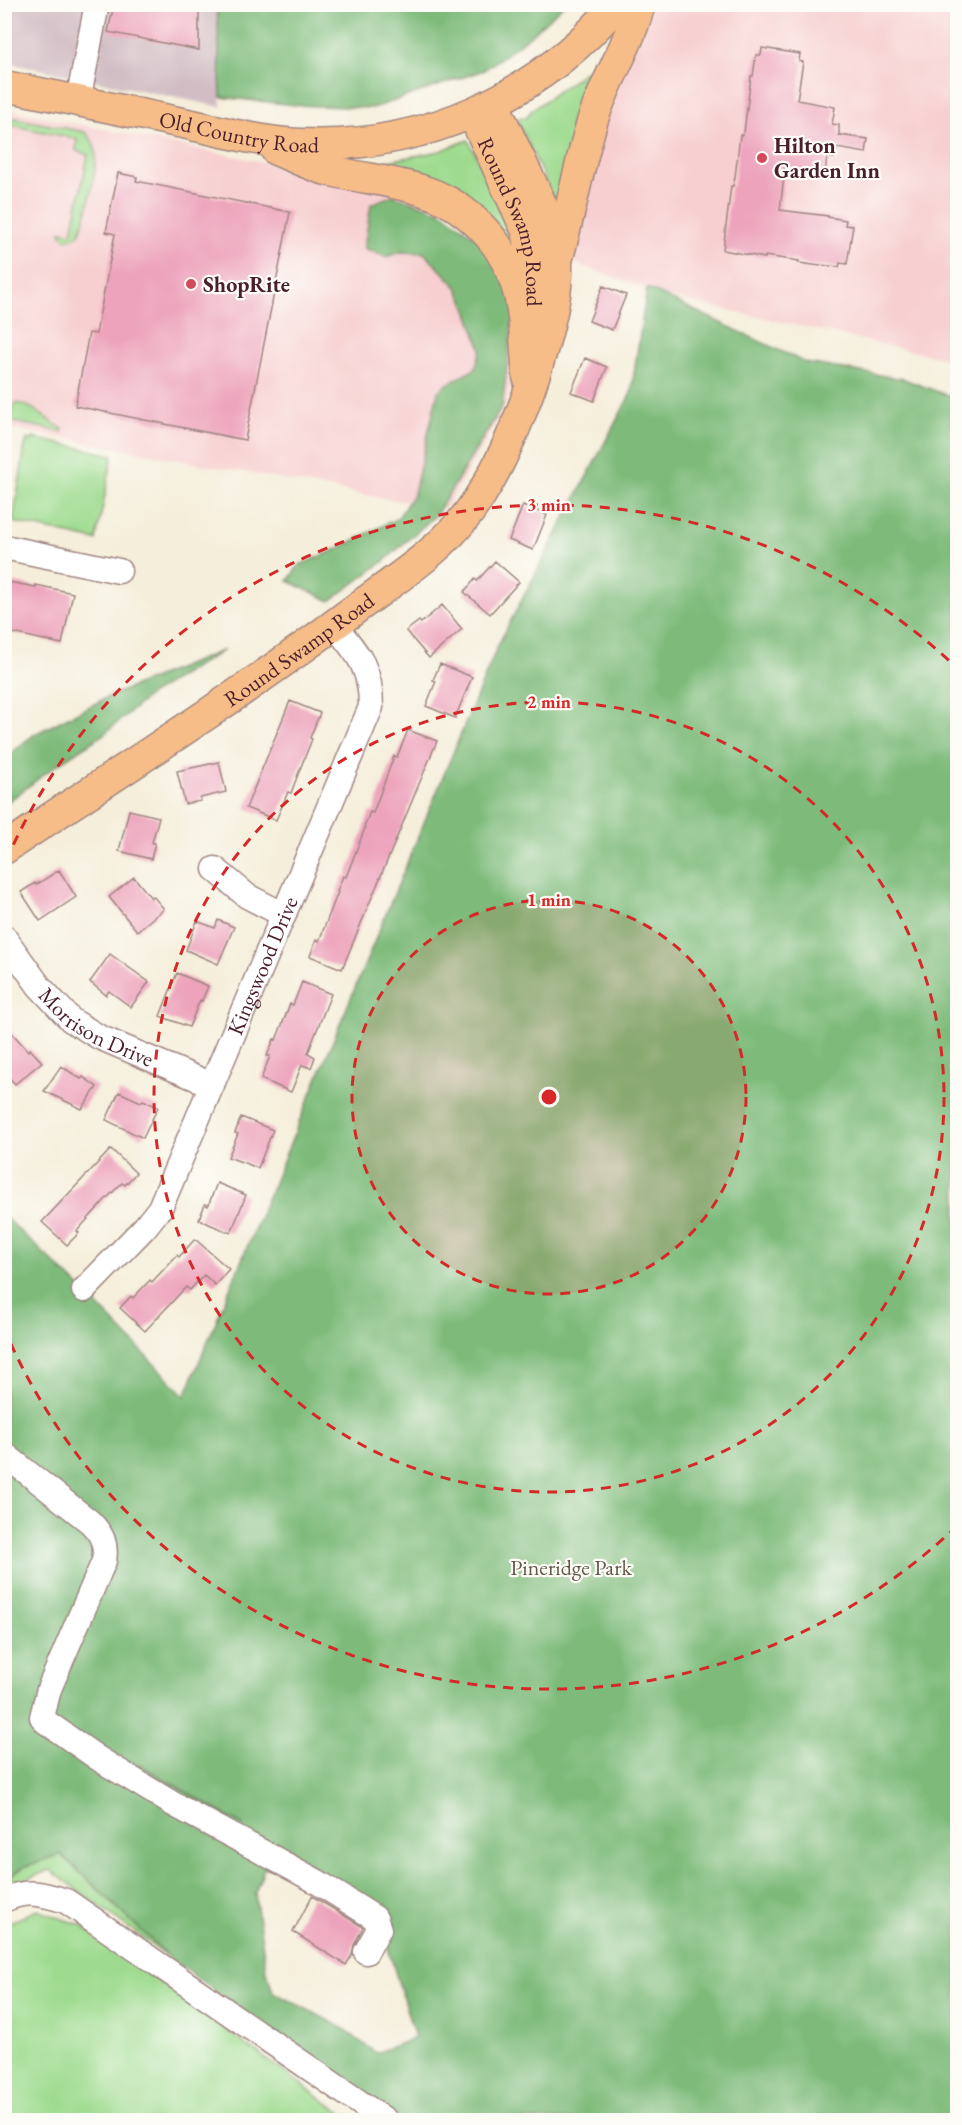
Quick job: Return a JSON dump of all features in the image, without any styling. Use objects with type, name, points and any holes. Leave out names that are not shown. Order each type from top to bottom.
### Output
[{"type":"main road","name":"Round Swamp Road","points":[[483,109],[533,80],[559,61],[584,40],[617,4]]},
{"type":"main road","points":[[557,260],[593,119],[607,81],[635,24],[640,4]]},
{"type":"main road","name":"Old Country Road","points":[[4,86],[236,135],[299,144],[364,141],[413,132],[483,109]]},
{"type":"main road","name":"Round Swamp Road","points":[[4,849],[274,670],[427,555],[454,530],[469,512],[494,471],[517,423],[529,391],[546,336],[555,292],[557,260],[554,241],[544,212],[483,109]]},
{"type":"main road","name":"Round Swamp Road","points":[[483,109],[523,220],[532,252],[535,315],[529,391]]},
{"type":"main road","points":[[236,135],[329,171],[422,190],[444,199],[475,221],[500,250],[516,282],[523,314],[529,391]]},
{"type":"street","points":[[78,101],[97,4]]},
{"type":"street","points":[[4,547],[119,571]]},
{"type":"street","name":"Kingswood Drive","points":[[84,1290],[145,1227],[160,1208],[372,707],[371,687],[364,665],[334,625]]},
{"type":"street","points":[[215,869],[248,896],[284,915]]},
{"type":"street","name":"Morrison Drive","points":[[4,937],[39,986],[71,1020],[99,1037],[212,1085]]},
{"type":"street","points":[[4,1454],[90,1522],[100,1533],[106,1548],[104,1561],[49,1689],[42,1717],[99,1759],[173,1804],[316,1881],[375,1918],[379,1929],[366,1952]]},
{"type":"street","points":[[4,1900],[16,1894],[39,1893],[66,1901],[385,2121]]},
{"type":"shaded area","points":[[5,5],[217,5],[221,107],[5,62]]},
{"type":"shaded area","points":[[653,5],[957,5],[957,361],[669,297],[568,261],[604,114]]},
{"type":"shaded area","points":[[4,109],[422,195],[522,339],[506,405],[446,508],[375,497],[5,427]]},
{"type":"green space","points":[[217,4],[564,5],[526,39],[484,70],[373,108],[295,105],[221,97]]},
{"type":"green space","points":[[601,60],[559,210],[518,122],[520,117],[526,118],[531,111]]},
{"type":"green space","points":[[4,116],[85,132],[91,139],[95,148],[95,166],[88,206],[78,236],[67,240],[61,235],[61,231],[72,233],[88,155],[76,151],[77,139],[5,124]]},
{"type":"green space","points":[[468,140],[517,231],[519,255],[492,219],[461,192],[429,175],[388,165],[389,161],[440,151]]},
{"type":"green space","points":[[393,195],[442,212],[493,251],[515,300],[502,407],[436,515],[383,562],[330,601],[288,581],[299,565],[335,550],[398,518],[414,493],[438,392],[444,386],[475,369],[481,349],[457,287],[424,253],[402,252],[385,257],[364,248],[371,204]]},
{"type":"green space","name":"Pineridge Park","points":[[647,288],[806,363],[904,379],[957,399],[957,2120],[390,2120],[170,1958],[61,1854],[24,1867],[5,1880],[4,1548],[12,1530],[5,1511],[5,1217],[84,1291],[185,1396],[498,645],[631,393]],"holes":[[[139,1764],[244,1826],[139,1765]],[[309,1864],[383,1931],[415,2038],[376,2053],[341,2027],[273,1992],[266,1970],[255,1893],[264,1868]]]},
{"type":"green space","points":[[16,403],[35,410],[63,429],[62,432],[5,420],[5,413],[11,415]]},
{"type":"green space","points":[[33,438],[113,455],[96,540],[13,522],[25,446],[27,439],[32,441]]},
{"type":"green space","points":[[224,650],[151,694],[104,734],[58,764],[5,804],[5,758],[35,734],[110,696]]},
{"type":"green space","points":[[60,1854],[170,1958],[50,1870],[5,1887],[5,1880],[24,1867]]},
{"type":"green space","points":[[37,1910],[80,1925],[351,2120],[5,2120],[5,1928],[6,1924]]},
{"type":"building","points":[[114,4],[199,4],[199,50],[108,32]]},
{"type":"building","name":"Hilton Garden Inn","points":[[762,48],[800,54],[799,61],[803,62],[797,100],[835,107],[832,124],[839,125],[839,135],[868,139],[866,153],[837,148],[834,158],[827,157],[825,174],[785,168],[780,210],[828,216],[846,220],[845,225],[853,226],[847,264],[840,263],[839,267],[799,263],[799,261],[765,256],[765,258],[723,250],[731,186],[733,186],[735,177],[740,135],[744,132],[751,76],[753,76],[756,55],[761,55]]},
{"type":"building","name":"ShopRite","points":[[118,173],[137,177],[136,181],[290,212],[245,440],[75,406],[89,333],[96,334],[115,234],[106,232]]},
{"type":"building","points":[[603,286],[626,295],[612,330],[589,321]]},
{"type":"building","points":[[585,358],[607,367],[594,401],[571,392]]},
{"type":"building","points":[[523,505],[547,515],[533,550],[509,540]]},
{"type":"building","points":[[495,561],[519,582],[490,614],[464,592]]},
{"type":"building","points":[[4,581],[73,593],[62,644],[4,631]]},
{"type":"building","points":[[442,605],[462,629],[429,658],[406,631],[419,621],[421,623]]},
{"type":"building","points":[[440,664],[472,677],[455,718],[426,706]]},
{"type":"building","points":[[290,701],[320,713],[291,793],[288,792],[276,820],[246,808]]},
{"type":"building","points":[[408,730],[437,741],[342,969],[310,956],[316,940],[319,941],[343,876],[346,877],[370,812],[373,813],[394,756],[397,757]]},
{"type":"building","points":[[219,762],[226,792],[185,804],[177,771]]},
{"type":"building","points":[[129,810],[159,817],[152,843],[155,843],[151,859],[119,851]]},
{"type":"building","points":[[59,870],[76,897],[40,921],[21,892]]},
{"type":"building","points":[[134,877],[151,898],[153,896],[164,909],[137,931],[109,897]]},
{"type":"building","points":[[218,920],[234,927],[218,964],[186,950],[197,921],[215,928]]},
{"type":"building","points":[[110,954],[149,982],[131,1007],[109,991],[106,995],[90,982]]},
{"type":"building","points":[[177,973],[208,986],[189,1027],[160,1016]]},
{"type":"building","points":[[302,982],[331,994],[308,1053],[315,1057],[311,1068],[302,1065],[291,1092],[261,1079],[274,1039],[276,1040],[290,1004],[293,1005]]},
{"type":"building","points":[[4,1024],[28,1051],[30,1049],[42,1062],[15,1084],[4,1072]]},
{"type":"building","points":[[61,1066],[97,1087],[82,1109],[44,1091]]},
{"type":"building","points":[[119,1092],[158,1107],[143,1138],[106,1120]]},
{"type":"building","points":[[241,1117],[273,1130],[258,1168],[228,1157],[238,1134],[235,1133]]},
{"type":"building","points":[[111,1149],[136,1173],[125,1185],[122,1183],[105,1200],[67,1245],[42,1222]]},
{"type":"building","points":[[217,1183],[246,1195],[231,1233],[199,1220],[205,1204],[208,1206]]},
{"type":"building","points":[[195,1239],[229,1269],[215,1285],[204,1275],[190,1290],[186,1287],[145,1331],[120,1308],[150,1280],[152,1282]]},
{"type":"building","points":[[312,1896],[363,1927],[346,1965],[293,1932]]},
{"type":"place","name":"Hilton Garden Inn","points":[[762,158]]},
{"type":"place","name":"ShopRite","points":[[191,284]]}]
